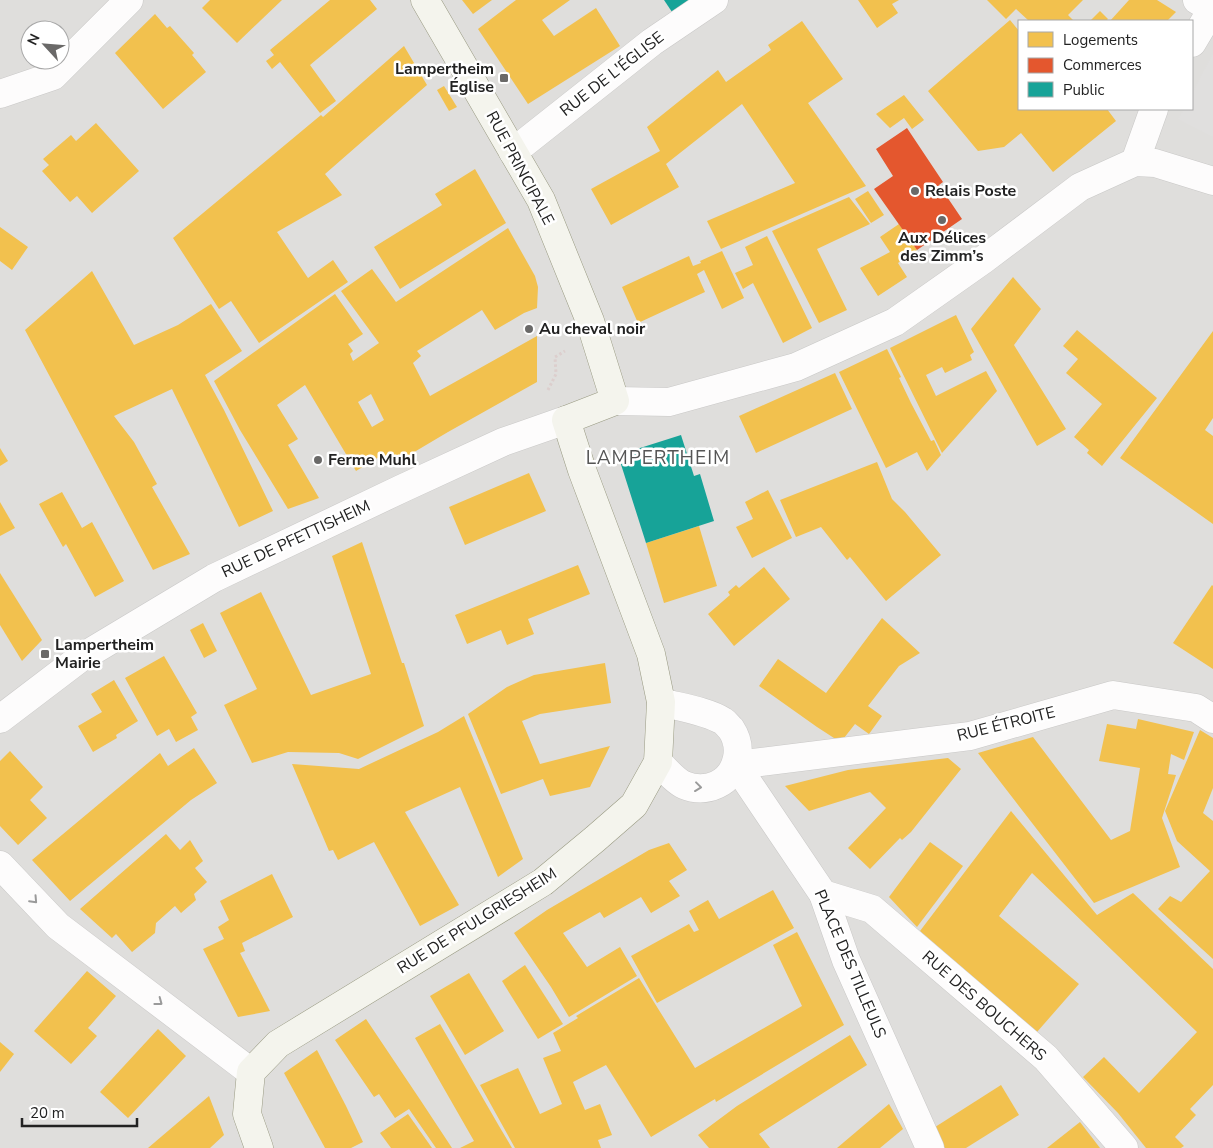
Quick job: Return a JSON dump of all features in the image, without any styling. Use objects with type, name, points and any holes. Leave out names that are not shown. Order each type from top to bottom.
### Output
[{"type":"main road","name":"RUE PRINCIPALE","points":[[425,0],[541,200],[590,321],[615,401]]},
{"type":"main road","name":"RUE DE PFETTISHEIM","points":[[566,420],[615,401]]},
{"type":"main road","name":"RUE DE PFULGRIESHEIM","points":[[251,1072],[278,1044],[543,882],[596,839],[634,804],[658,762],[661,702],[651,654],[582,470],[566,420]]},
{"type":"main road","points":[[251,1072],[248,1114],[259,1148]]},
{"type":"street","points":[[0,94],[53,76],[129,0]]},
{"type":"street","name":"RUE DE L'ÉGLISE","points":[[513,152],[652,42],[714,0]]},
{"type":"street","points":[[1193,40],[1212,9],[1197,0]]},
{"type":"street","points":[[1135,162],[1154,110]]},
{"type":"street","points":[[615,401],[669,402],[796,367],[895,322],[983,260],[1080,187],[1135,162],[1154,163],[1213,181]]},
{"type":"street","name":"RUE DE PFETTISHEIM","points":[[0,719],[79,659],[214,578],[503,442],[566,420]]},
{"type":"street","name":"RUE ÉTROITE","points":[[736,765],[970,736],[1112,695],[1196,708],[1213,719]]},
{"type":"street","points":[[658,762],[682,784],[696,789],[709,788],[720,784],[729,776],[736,765],[738,750],[735,735],[725,722],[711,715],[661,702]]},
{"type":"street","name":"PLACE DES TILLEULS","points":[[736,765],[823,894],[846,960],[930,1148]]},
{"type":"street","points":[[0,865],[58,926],[251,1072]]},
{"type":"street","name":"RUE DES BOUCHERS","points":[[823,894],[872,908],[1046,1058],[1124,1148]]},
{"type":"shaded area","points":[[0,0],[1213,0],[1213,1148],[0,1148]]},
{"type":"shaded area","points":[[1213,53],[1213,137],[1178,119],[1183,110],[1193,110],[1193,91]]},
{"type":"building: Logements","points":[[210,0],[282,0],[237,43],[202,8]]},
{"type":"building: Logements","points":[[330,0],[370,0],[377,9],[310,65],[336,101],[320,113],[280,62],[272,69],[266,61],[274,55],[270,50]]},
{"type":"building: Logements","points":[[462,0],[492,0],[473,14]]},
{"type":"building: Logements","points":[[516,0],[570,0],[542,20],[554,36],[596,8],[620,46],[528,104],[478,29]]},
{"type":"building: Logements","points":[[858,0],[899,0],[892,4],[898,13],[877,28]]},
{"type":"building: Logements","points":[[987,0],[1083,0],[1068,15],[1073,20],[1028,20],[1016,9],[1006,19]]},
{"type":"building: Logements","points":[[1129,0],[1157,0],[1176,12],[1168,20],[1111,20]]},
{"type":"building: Logements","points":[[1100,11],[1108,19],[1107,20],[1091,20]]},
{"type":"building: Logements","points":[[155,14],[167,28],[170,26],[194,53],[192,55],[206,72],[163,109],[115,53]]},
{"type":"building: Logements","points":[[1010,20],[1018,30],[1018,110],[1108,110],[1116,121],[1053,172],[1021,133],[1004,147],[978,151],[928,91]]},
{"type":"building: Logements","points":[[802,21],[843,79],[808,103],[866,186],[721,249],[707,221],[795,183],[742,104],[666,164],[679,187],[611,225],[591,189],[660,151],[647,127],[718,70],[726,82],[771,50],[768,45]]},
{"type":"building: Logements","points":[[404,46],[427,85],[325,174],[342,195],[277,232],[308,278],[333,260],[348,282],[259,343],[231,301],[219,309],[173,238],[321,115],[323,117]]},
{"type":"building: Logements","points":[[444,86],[457,107],[449,111],[437,90]]},
{"type":"building: Logements","points":[[904,95],[924,120],[912,129],[904,118],[890,128],[876,114]]},
{"type":"building: Logements","points":[[96,123],[139,171],[92,213],[77,196],[70,202],[42,171],[49,165],[43,159],[71,135],[76,141]]},
{"type":"building: Logements","points":[[475,169],[506,223],[400,289],[374,247],[442,205],[435,194]]},
{"type":"building: Logements","points":[[868,191],[884,215],[871,223],[855,199]]},
{"type":"building: Logements","points":[[849,197],[870,224],[817,249],[847,310],[819,323],[772,231]]},
{"type":"building: Logements","points":[[899,224],[917,250],[898,263],[907,277],[878,296],[860,268],[890,252],[880,237]]},
{"type":"building: Logements","points":[[0,227],[28,247],[12,270],[0,261]]},
{"type":"building: Logements","points":[[508,228],[535,276],[538,287],[537,308],[524,313],[495,330],[482,310],[417,351],[421,356],[413,363],[430,396],[537,336],[537,382],[389,467],[382,455],[356,471],[305,385],[277,405],[298,439],[288,445],[319,498],[288,509],[240,430],[214,381],[335,294],[363,334],[348,344],[353,351],[350,354],[353,361],[379,343],[341,291],[372,269],[396,302]],"holes":[[[371,394],[384,420],[372,427],[358,402]]]},
{"type":"building: Logements","points":[[767,236],[812,328],[783,343],[753,283],[743,289],[735,273],[753,265],[745,247]]},
{"type":"building: Logements","points":[[722,251],[744,298],[722,309],[704,270],[697,274],[705,292],[638,323],[622,287],[689,256],[693,266]]},
{"type":"building: Logements","points":[[92,271],[134,345],[178,325],[211,304],[242,351],[205,375],[273,511],[239,527],[172,389],[114,416],[134,442],[157,484],[152,487],[190,554],[153,570],[25,330]]},
{"type":"building: Logements","points":[[1013,277],[1041,309],[1014,345],[1066,429],[1037,446],[971,329]]},
{"type":"building: Logements","points":[[956,315],[974,352],[970,355],[972,360],[945,373],[942,367],[926,375],[936,396],[986,371],[997,391],[942,453],[890,348]]},
{"type":"building: Logements","points":[[1077,330],[1157,398],[1102,466],[1087,453],[1089,450],[1074,437],[1102,404],[1066,373],[1078,359],[1063,346]]},
{"type":"building: Logements","points":[[1213,331],[1213,418],[1205,430],[1213,436],[1213,524],[1120,458]]},
{"type":"building: Logements","points":[[887,349],[911,403],[931,441],[934,440],[941,455],[927,471],[917,452],[886,468],[839,372]]},
{"type":"building: Logements","points":[[835,373],[852,409],[756,453],[739,416]]},
{"type":"building: Logements","points":[[0,448],[8,461],[0,466]]},
{"type":"building: Logements","points":[[877,462],[892,499],[941,555],[886,601],[850,557],[847,560],[821,527],[796,537],[780,500]]},
{"type":"building: Logements","points":[[529,473],[546,511],[465,545],[449,507]]},
{"type":"building: Logements","points":[[768,490],[792,538],[752,558],[736,527],[753,519],[745,502]]},
{"type":"building: Logements","points":[[62,492],[82,528],[92,522],[124,581],[95,597],[66,544],[63,547],[39,504]]},
{"type":"building: Logements","points":[[0,502],[15,528],[0,536]]},
{"type":"building: Logements","points":[[699,526],[717,586],[664,603],[646,543]]},
{"type":"building: Logements","points":[[362,542],[424,726],[358,759],[339,753],[288,752],[252,763],[224,705],[257,689],[220,613],[261,592],[311,695],[371,674],[332,556]]},
{"type":"building: Logements","points":[[578,565],[590,594],[528,619],[534,634],[507,645],[501,630],[467,644],[455,615]]},
{"type":"building: Logements","points":[[764,567],[790,599],[734,646],[708,614],[730,595],[728,592],[736,585],[739,588]]},
{"type":"building: Logements","points":[[0,573],[42,640],[22,661],[0,625]]},
{"type":"building: Logements","points":[[1213,586],[1213,669],[1173,643]]},
{"type":"building: Logements","points":[[882,618],[920,653],[899,666],[868,706],[882,716],[869,734],[855,724],[844,738],[834,738],[759,686],[778,659],[826,693]]},
{"type":"building: Logements","points":[[203,623],[217,651],[204,658],[190,630]]},
{"type":"building: Logements","points":[[164,656],[197,713],[191,717],[198,730],[176,742],[169,729],[157,736],[125,678]]},
{"type":"building: Logements","points":[[605,663],[611,703],[540,714],[522,721],[540,764],[610,746],[590,787],[550,796],[543,779],[501,794],[468,714],[507,687],[534,675]]},
{"type":"building: Logements","points":[[114,680],[138,721],[116,735],[117,738],[93,752],[78,726],[102,712],[91,694]]},
{"type":"building: Logements","points":[[464,716],[523,859],[498,877],[460,787],[405,812],[459,905],[420,926],[374,842],[338,860],[333,850],[329,851],[292,764],[359,769],[438,732]]},
{"type":"building: Logements","points":[[1138,719],[1194,732],[1184,760],[1171,754],[1168,774],[1176,775],[1162,818],[1180,867],[1094,903],[978,753],[1033,737],[1111,840],[1130,831],[1140,768],[1099,761],[1107,724],[1136,729]]},
{"type":"building: Logements","points":[[1200,730],[1213,738],[1213,788],[1203,813],[1213,821],[1213,959],[1158,909],[1170,896],[1181,902],[1210,871],[1177,841],[1165,811]]},
{"type":"building: Logements","points":[[194,748],[217,783],[191,800],[70,901],[32,860],[160,753],[168,766]]},
{"type":"building: Logements","points":[[10,751],[43,787],[30,800],[47,818],[18,845],[0,826],[0,761]]},
{"type":"building: Logements","points":[[948,758],[961,769],[911,832],[902,840],[900,838],[870,869],[848,848],[886,808],[870,792],[809,811],[785,786],[848,770]]},
{"type":"building: Logements","points":[[1011,811],[1097,915],[1133,893],[1213,969],[1213,1085],[1190,1109],[1196,1115],[1175,1137],[1184,1146],[1181,1148],[1146,1148],[1118,1113],[1083,1077],[1104,1057],[1139,1093],[1197,1032],[1032,873],[999,916],[1079,984],[1037,1032],[920,931]]},
{"type":"building: Logements","points":[[166,834],[180,850],[190,840],[203,861],[195,868],[207,882],[194,894],[196,900],[181,913],[175,906],[156,923],[155,933],[132,952],[116,934],[112,938],[80,909]]},
{"type":"building: Logements","points":[[930,842],[963,866],[917,927],[889,897]]},
{"type":"building: Logements","points":[[669,843],[687,870],[669,881],[680,896],[651,913],[641,897],[604,918],[600,912],[563,933],[587,967],[620,947],[637,976],[569,1017],[514,933],[547,910],[649,850]]},
{"type":"building: Logements","points":[[272,874],[293,917],[242,943],[245,951],[240,953],[270,1011],[238,1017],[203,949],[224,939],[218,927],[229,920],[220,901]]},
{"type":"building: Logements","points":[[773,890],[794,928],[657,1003],[631,956],[689,924],[694,932],[699,930],[689,911],[708,900],[719,919]]},
{"type":"building: Logements","points":[[797,932],[844,1025],[716,1102],[715,1099],[651,1137],[606,1065],[573,1082],[585,1110],[600,1104],[612,1135],[598,1140],[601,1148],[515,1148],[480,1085],[518,1068],[540,1114],[562,1104],[543,1058],[561,1051],[553,1033],[578,1018],[576,1016],[639,978],[695,1068],[802,1006],[773,945]]},
{"type":"building: Logements","points":[[525,965],[563,1024],[538,1039],[502,981]]},
{"type":"building: Logements","points":[[87,971],[116,996],[88,1028],[97,1036],[71,1064],[34,1031]]},
{"type":"building: Logements","points":[[469,973],[504,1031],[465,1055],[430,996]]},
{"type":"building: Logements","points":[[366,1019],[452,1148],[436,1148],[409,1109],[395,1118],[379,1094],[374,1097],[335,1040]]},
{"type":"building: Logements","points":[[440,1024],[512,1148],[460,1148],[474,1141],[415,1038]]},
{"type":"building: Logements","points":[[158,1029],[186,1056],[128,1118],[100,1092]]},
{"type":"building: Logements","points":[[850,1035],[867,1065],[759,1134],[770,1148],[709,1148],[698,1135],[737,1106]]},
{"type":"building: Logements","points":[[0,1042],[14,1054],[0,1072]]},
{"type":"building: Logements","points":[[317,1050],[363,1142],[351,1148],[325,1148],[284,1073]]},
{"type":"building: Logements","points":[[1001,1085],[1019,1115],[966,1148],[945,1148],[932,1129]]},
{"type":"building: Logements","points":[[209,1096],[224,1135],[210,1148],[148,1148]]},
{"type":"building: Logements","points":[[889,1104],[903,1129],[880,1148],[837,1148]]},
{"type":"building: Logements","points":[[408,1114],[432,1148],[391,1148],[380,1133]]},
{"type":"building: Logements","points":[[1080,1122],[1100,1148],[1047,1148]]},
{"type":"building: Commerces","points":[[907,128],[943,182],[939,185],[962,219],[917,250],[874,189],[893,176],[876,149]]},
{"type":"building: Public","points":[[664,0],[691,0],[672,12]]},
{"type":"building: Public","points":[[681,435],[694,476],[700,474],[714,521],[646,543],[618,455]]},
{"type":"place","name":"Lampertheim Église","points":[[504,78]]},
{"type":"place","name":"Relais Poste","points":[[915,191]]},
{"type":"place","name":"Aux Délices des Zimm’s","points":[[942,220]]},
{"type":"place","name":"Au cheval noir","points":[[529,329]]},
{"type":"place","name":"Ferme Muhl","points":[[318,460]]},
{"type":"place","name":"Lampertheim Mairie","points":[[45,654]]},
{"type":"district","name":"LAMPERTHEIM","points":[[658,458]]}]
